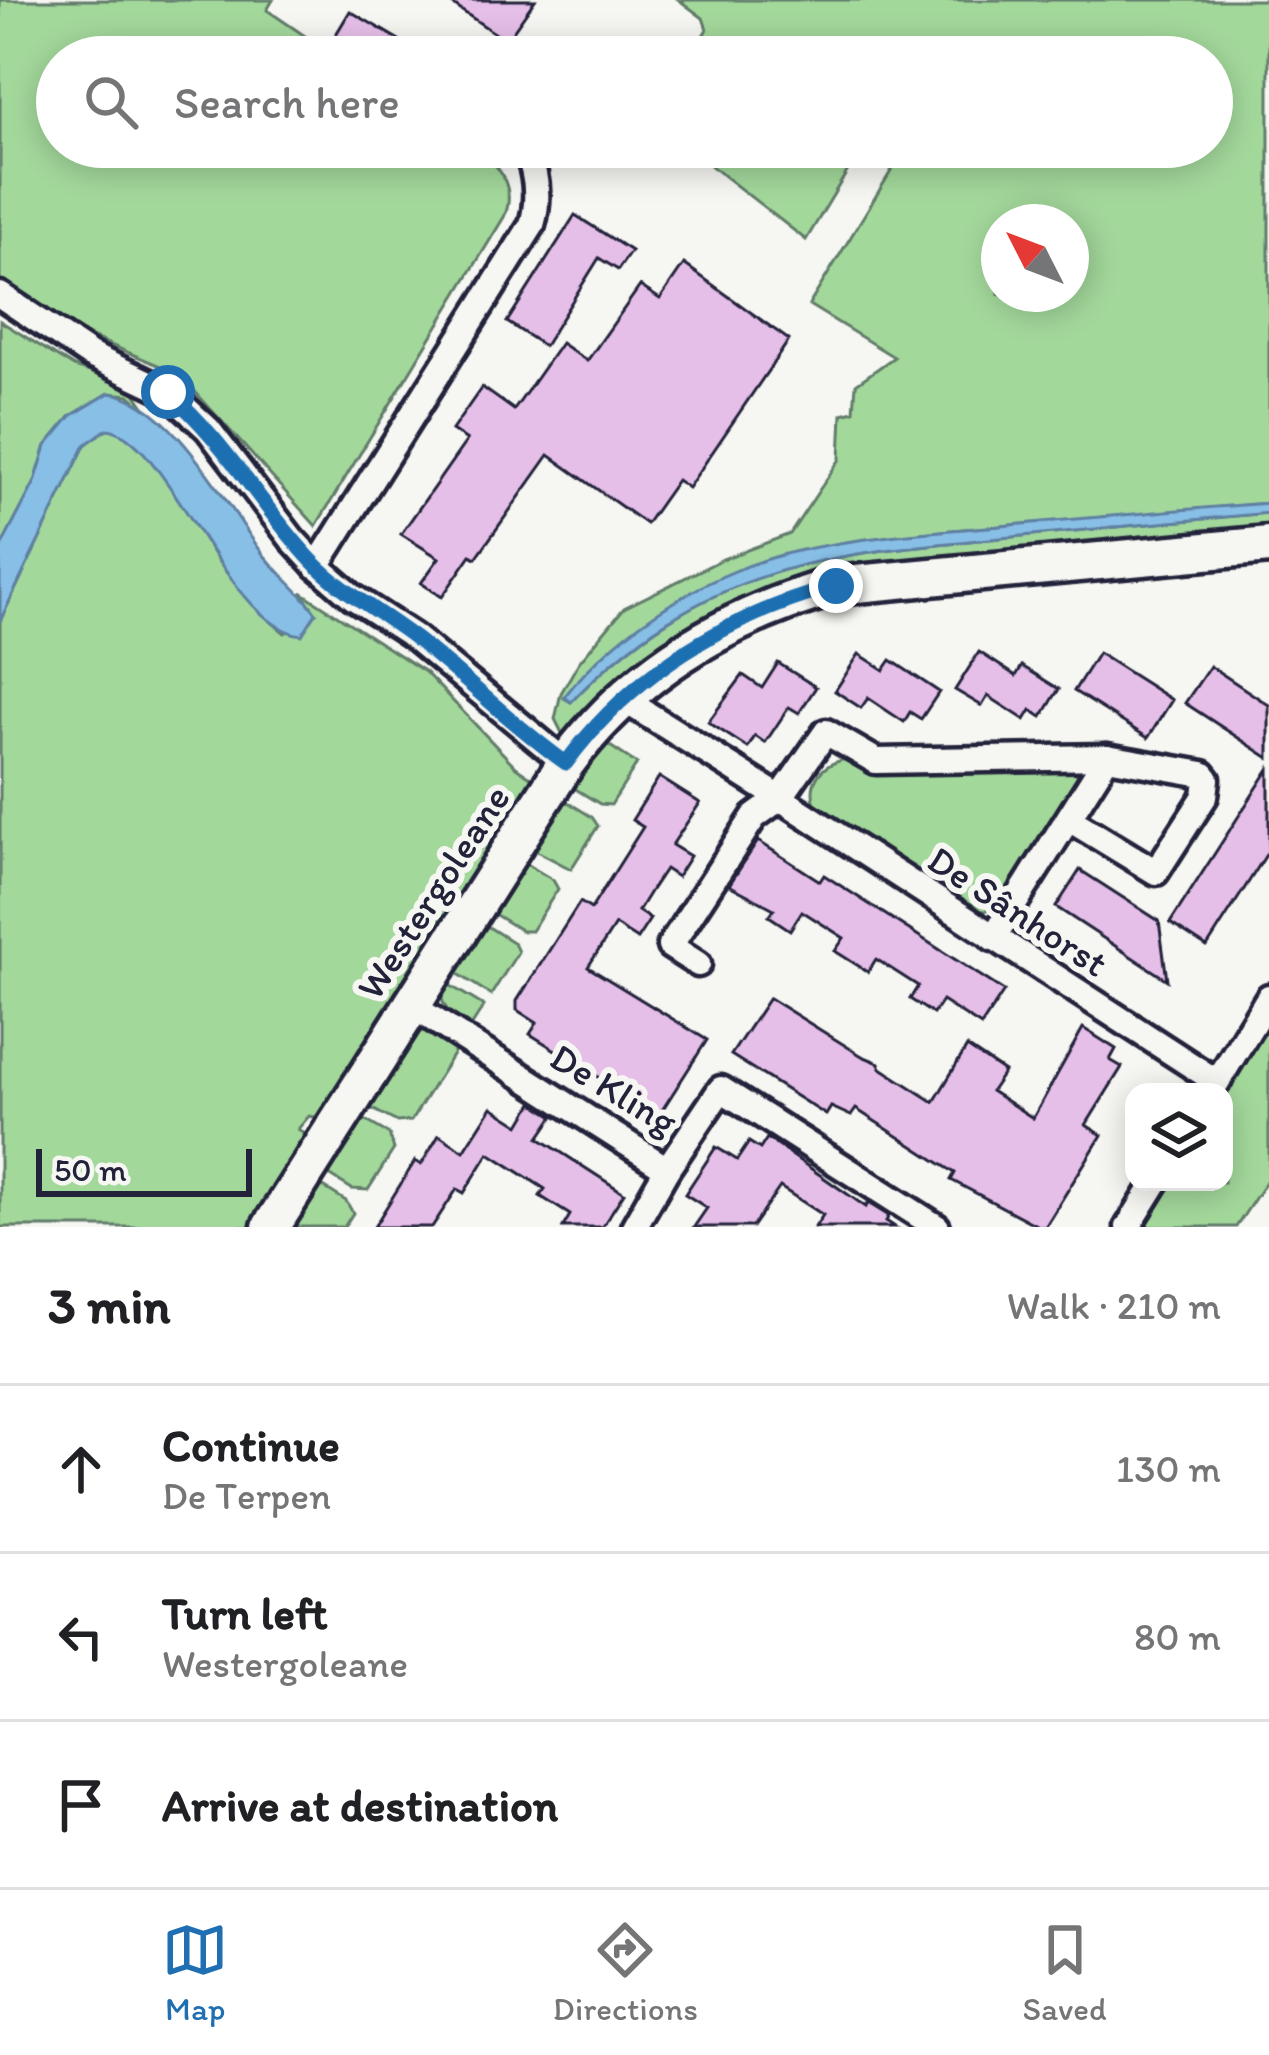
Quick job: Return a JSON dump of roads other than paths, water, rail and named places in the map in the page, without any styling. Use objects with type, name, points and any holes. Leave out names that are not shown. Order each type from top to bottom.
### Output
[{"type":"street","points":[[317,566],[532,225],[538,205],[532,168]]},
{"type":"street","points":[[0,295],[90,355],[168,392],[208,429],[317,566],[353,597],[413,636],[566,763]]},
{"type":"street","name":"Westergoleane","points":[[271,1227],[566,763],[590,730],[676,657],[730,624],[789,599],[836,586],[1269,545]]},
{"type":"street","name":"De Sânhorst","points":[[623,699],[781,798],[1208,1083]]},
{"type":"street","points":[[698,964],[670,946],[754,818],[781,798],[826,732],[876,761],[1107,757],[1203,774],[1208,786],[1156,872],[1069,819]]},
{"type":"street","points":[[993,938],[1107,757]]},
{"type":"street","points":[[1216,1083],[1269,997]]},
{"type":"street","name":"De Kling","points":[[411,1005],[667,1169],[721,1090],[937,1227]]},
{"type":"street","points":[[634,1227],[667,1169]]},
{"type":"street","points":[[1128,1227],[1150,1191]]},
{"type":"water","points":[[109,393],[131,399],[153,413],[195,456],[260,550],[316,613],[302,635],[275,625],[249,601],[152,462],[129,439],[107,429],[85,445],[0,621],[0,549],[35,482],[46,446],[71,416]]},
{"type":"water","points":[[1269,503],[1269,513],[893,549],[778,572],[725,591],[673,618],[622,655],[571,702],[564,697],[640,624],[702,586],[769,559],[907,534]]}]
